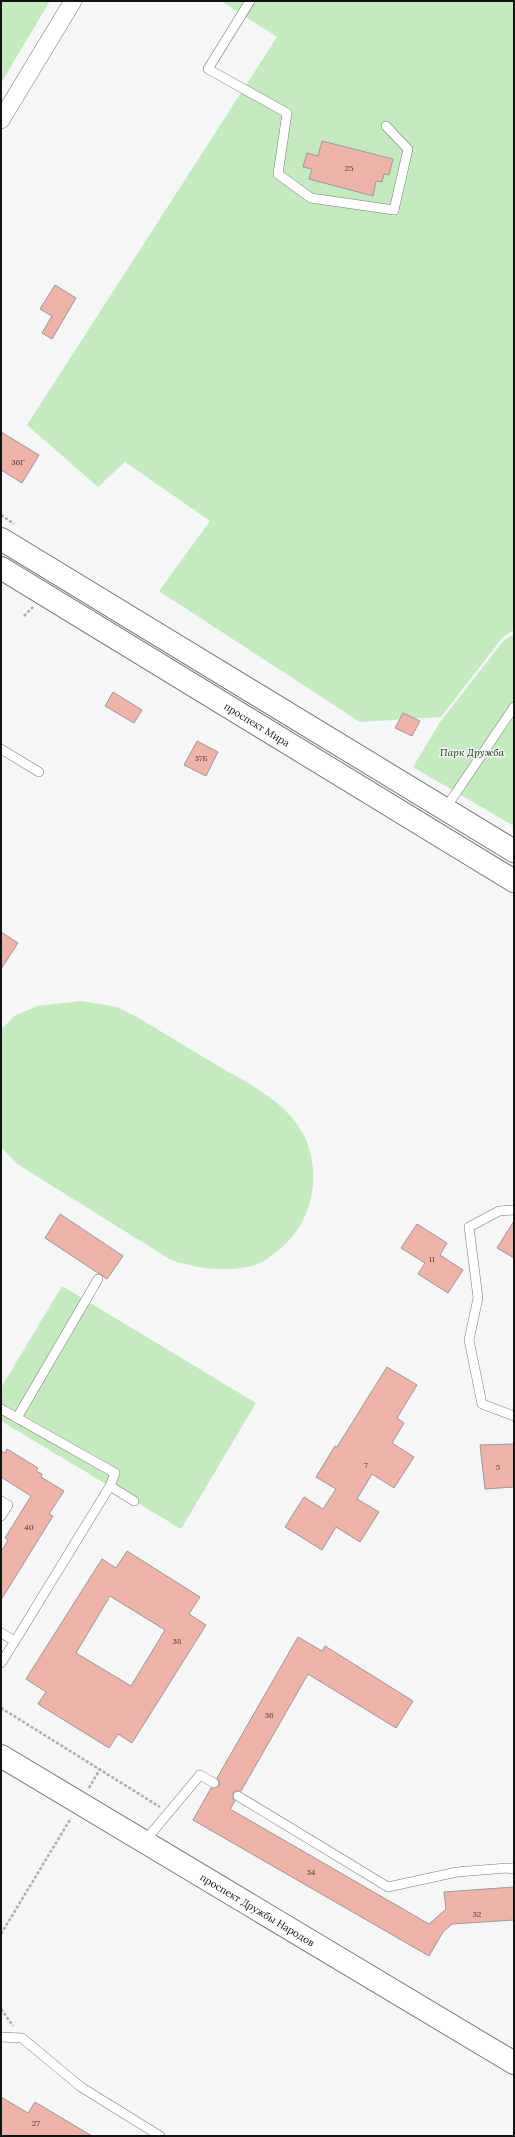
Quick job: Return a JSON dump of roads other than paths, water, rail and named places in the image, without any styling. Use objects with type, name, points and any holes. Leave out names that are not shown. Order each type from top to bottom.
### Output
[{"type":"street","points":[[1,120],[73,1]]},
{"type":"street","points":[[4,547],[514,851]]},
{"type":"street","name":"проспект Мира","points":[[1,568],[514,881]]},
{"type":"street","name":"проспект Дружбы Народов","points":[[1,1756],[514,2063]]},
{"type":"lane","points":[[250,1],[208,69],[287,113],[278,174],[311,198],[394,210],[408,149],[386,126]]},
{"type":"lane","points":[[445,809],[514,707]]},
{"type":"lane","points":[[1,749],[39,772]]},
{"type":"lane","points":[[514,1210],[499,1211],[469,1227],[478,1298],[469,1340],[482,1404],[514,1416]]},
{"type":"lane","points":[[17,1418],[98,1279]]},
{"type":"lane","points":[[1,1408],[115,1474],[110,1486],[1,1663]]},
{"type":"lane","points":[[110,1486],[134,1501]]},
{"type":"lane","points":[[1,1501],[8,1505],[1,1516]]},
{"type":"lane","points":[[1,1633],[15,1641]]},
{"type":"lane","points":[[144,1842],[200,1775],[214,1783]]},
{"type":"lane","points":[[238,1796],[388,1887],[456,1872],[507,1868],[514,1869]]},
{"type":"lane","points":[[1,2037],[22,2038],[81,2087],[160,2136]]},
{"type":"park label","name":"Парк Дружба","points":[[472,752]]}]
